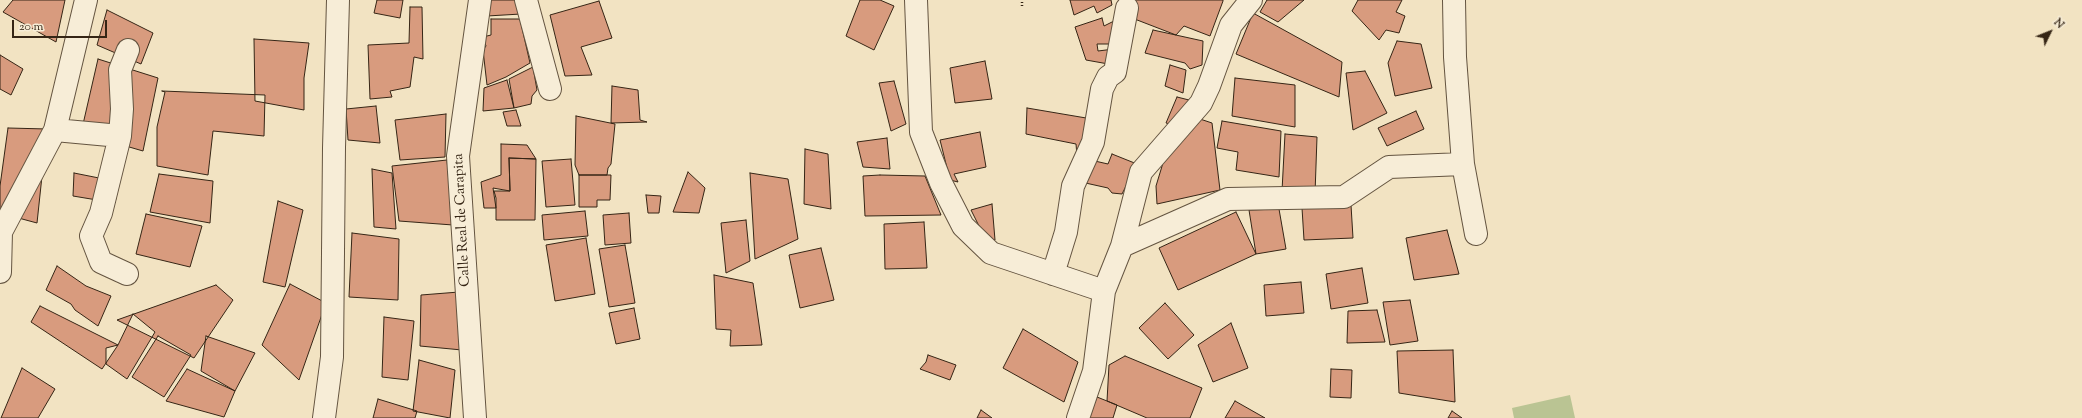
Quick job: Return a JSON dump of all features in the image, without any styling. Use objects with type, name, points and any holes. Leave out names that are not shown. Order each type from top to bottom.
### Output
[{"type":"street","points":[[0,272],[1,232],[55,130],[86,0]]},
{"type":"street","points":[[324,418],[332,357],[334,148],[338,0]]},
{"type":"street","name":"Calle Real de Carapita","points":[[475,418],[458,156],[480,0]]},
{"type":"street","points":[[526,0],[550,89]]},
{"type":"street","points":[[916,0],[921,132],[941,183],[963,226],[991,253],[1104,291]]},
{"type":"street","points":[[1078,418],[1094,370],[1104,291],[1122,246],[1142,172],[1200,103],[1209,86],[1231,25],[1251,0]]},
{"type":"street","points":[[1454,0],[1454,57],[1464,164],[1476,234]]},
{"type":"street","points":[[1053,274],[1066,232],[1073,186],[1093,142],[1102,89],[1108,77],[1115,72],[1127,8]]},
{"type":"street","points":[[127,274],[101,262],[91,236],[101,213],[120,136],[122,109],[120,70],[128,50]]},
{"type":"street","points":[[55,130],[120,136]]},
{"type":"street","points":[[1122,246],[1228,199],[1344,197],[1389,167],[1464,164]]},
{"type":"path","points":[[1022,0],[1022,6]]},
{"type":"green space","points":[[1570,395],[1575,418],[1514,418],[1512,408]]},
{"type":"building","points":[[13,0],[65,0],[56,42],[3,12]]},
{"type":"building","points":[[377,0],[403,0],[400,18],[374,13]]},
{"type":"building","points":[[490,0],[518,0],[521,14],[487,16]]},
{"type":"building","points":[[860,0],[880,0],[894,6],[874,50],[846,36]]},
{"type":"building","points":[[1070,0],[1111,0],[1112,5],[1097,13],[1094,6],[1074,15]]},
{"type":"building","points":[[1134,0],[1223,1],[1210,36],[1184,26],[1176,35],[1132,18]]},
{"type":"building","points":[[1267,0],[1304,0],[1278,22],[1260,12]]},
{"type":"building","points":[[1358,0],[1402,0],[1396,12],[1405,16],[1399,33],[1386,30],[1379,40],[1352,11]]},
{"type":"building","points":[[599,1],[612,38],[581,47],[592,75],[565,76],[550,15]]},
{"type":"building","points":[[410,7],[422,7],[423,59],[414,57],[410,87],[390,91],[392,97],[370,99],[368,45],[409,43]]},
{"type":"building","points":[[107,10],[153,33],[141,64],[97,45]]},
{"type":"building","points":[[1253,13],[1342,62],[1339,97],[1236,54]]},
{"type":"building","points":[[1102,18],[1104,26],[1120,18],[1115,44],[1097,44],[1098,51],[1114,49],[1114,65],[1086,60],[1075,27]]},
{"type":"building","points":[[491,19],[520,19],[530,63],[506,77],[487,85],[483,50],[486,46],[483,37],[491,35]]},
{"type":"building","points":[[1153,30],[1203,41],[1202,65],[1190,69],[1185,63],[1145,53]]},
{"type":"building","points":[[254,39],[309,43],[304,78],[304,110],[255,101]]},
{"type":"building","points":[[1397,41],[1421,44],[1432,88],[1395,96],[1388,63]]},
{"type":"building","points":[[0,55],[23,69],[11,95],[0,89]]},
{"type":"building","points":[[98,59],[158,78],[143,151],[81,133]]},
{"type":"building","points":[[985,61],[992,99],[955,103],[950,68]]},
{"type":"building","points":[[1170,65],[1186,70],[1183,93],[1165,86]]},
{"type":"building","points":[[533,67],[537,90],[532,96],[531,104],[514,108],[509,79]]},
{"type":"building","points":[[1365,71],[1387,113],[1353,130],[1346,73]]},
{"type":"building","points":[[1235,78],[1295,85],[1295,127],[1232,116]]},
{"type":"building","points":[[507,80],[514,108],[483,111],[484,88]]},
{"type":"building","points":[[894,81],[906,124],[891,131],[879,83]]},
{"type":"building","points":[[612,86],[638,90],[640,120],[647,122],[611,123]]},
{"type":"building","points":[[162,91],[265,95],[264,136],[213,131],[208,175],[157,166],[157,127],[165,92]]},
{"type":"building","points":[[1177,97],[1189,100],[1177,126],[1166,123]]},
{"type":"building","points":[[376,106],[380,143],[348,140],[346,109]]},
{"type":"building","points":[[1027,108],[1092,119],[1077,156],[1076,144],[1026,134]]},
{"type":"building","points":[[516,110],[521,126],[507,126],[503,112]]},
{"type":"building","points":[[1416,111],[1424,129],[1387,146],[1378,128]]},
{"type":"building","points":[[446,114],[445,157],[400,160],[395,120]]},
{"type":"building","points":[[576,116],[615,124],[611,164],[608,168],[607,175],[579,175],[575,165]]},
{"type":"building","points":[[1200,119],[1212,123],[1220,190],[1157,204],[1156,186],[1166,153]]},
{"type":"building","points":[[1222,121],[1281,131],[1279,177],[1236,170],[1238,152],[1217,148]]},
{"type":"building","points":[[8,128],[47,129],[37,223],[0,213],[0,186]]},
{"type":"building","points":[[980,132],[986,167],[954,174],[958,182],[950,180],[940,140]]},
{"type":"building","points":[[1285,134],[1317,137],[1315,194],[1282,191]]},
{"type":"building","points":[[887,138],[890,169],[863,167],[857,142]]},
{"type":"building","points":[[501,144],[527,145],[536,159],[509,158],[510,191],[493,188],[496,208],[484,208],[481,182],[501,175]]},
{"type":"building","points":[[805,149],[828,154],[831,209],[804,204]]},
{"type":"building","points":[[1112,154],[1137,164],[1122,194],[1112,193],[1108,188],[1081,182],[1086,159],[1108,164]]},
{"type":"building","points":[[509,158],[536,159],[535,220],[496,220],[496,198],[494,191],[510,191]]},
{"type":"building","points":[[571,159],[575,205],[546,207],[542,161]]},
{"type":"building","points":[[447,160],[453,225],[399,221],[392,166]]},
{"type":"building","points":[[372,169],[392,173],[396,229],[374,227]]},
{"type":"building","points":[[688,172],[705,188],[699,213],[673,212]]},
{"type":"building","points":[[74,173],[119,182],[115,203],[73,196]]},
{"type":"building","points":[[750,173],[788,179],[798,239],[755,259]]},
{"type":"building","points":[[159,174],[213,181],[210,223],[150,212]]},
{"type":"building","points":[[579,175],[611,175],[610,200],[597,200],[597,207],[579,207]]},
{"type":"building","points":[[863,176],[925,176],[941,215],[865,216]]},
{"type":"building","points":[[646,195],[661,196],[659,213],[648,213]]},
{"type":"building","points":[[278,201],[303,210],[285,287],[263,282]]},
{"type":"building","points":[[992,204],[995,240],[985,238],[971,210]]},
{"type":"building","points":[[1351,205],[1353,238],[1304,240],[1302,208]]},
{"type":"building","points":[[1279,209],[1286,249],[1256,254],[1249,210]]},
{"type":"building","points":[[585,211],[588,236],[544,240],[542,215]]},
{"type":"building","points":[[1236,212],[1256,254],[1178,290],[1159,248]]},
{"type":"building","points":[[629,213],[631,243],[605,245],[603,215]]},
{"type":"building","points":[[146,214],[202,226],[190,267],[136,254]]},
{"type":"building","points":[[746,220],[750,261],[726,273],[721,223]]},
{"type":"building","points":[[924,222],[927,268],[885,269],[884,224]]},
{"type":"building","points":[[1447,230],[1459,274],[1414,280],[1406,238]]},
{"type":"building","points":[[352,233],[399,239],[398,300],[349,297]]},
{"type":"building","points":[[586,238],[595,294],[555,301],[546,245]]},
{"type":"building","points":[[625,245],[635,303],[609,307],[599,249]]},
{"type":"building","points":[[821,248],[834,300],[800,308],[789,255]]},
{"type":"building","points":[[57,266],[86,286],[111,296],[98,326],[75,310],[71,304],[46,290]]},
{"type":"building","points":[[1362,268],[1368,303],[1331,309],[1326,274]]},
{"type":"building","points":[[714,275],[753,283],[762,345],[730,346],[731,330],[716,329]]},
{"type":"building","points":[[1301,282],[1304,313],[1266,316],[1264,285]]},
{"type":"building","points":[[290,284],[326,303],[299,380],[262,345]]},
{"type":"building","points":[[216,285],[233,300],[194,358],[117,320]]},
{"type":"building","points":[[459,292],[462,350],[420,346],[421,295]]},
{"type":"building","points":[[1410,300],[1418,341],[1390,345],[1383,302]]},
{"type":"building","points":[[1165,303],[1194,335],[1168,359],[1139,328]]},
{"type":"building","points":[[40,306],[118,345],[102,369],[31,322]]},
{"type":"building","points":[[634,308],[640,339],[616,344],[609,313]]},
{"type":"building","points":[[1377,310],[1385,342],[1347,343],[1348,311]]},
{"type":"building","points":[[133,314],[155,332],[127,379],[106,364],[106,348],[118,345]]},
{"type":"building","points":[[384,317],[414,321],[408,380],[382,377]]},
{"type":"building","points":[[1231,323],[1248,368],[1213,382],[1198,345]]},
{"type":"building","points":[[1023,329],[1078,362],[1064,402],[1003,368]]},
{"type":"building","points":[[158,336],[191,355],[164,397],[132,377]]},
{"type":"building","points":[[206,336],[255,353],[235,391],[201,371]]},
{"type":"building","points":[[1453,350],[1455,402],[1399,393],[1397,351]]},
{"type":"building","points":[[928,355],[956,365],[950,380],[920,369],[926,362]]},
{"type":"building","points":[[1125,356],[1202,388],[1190,418],[1147,418],[1107,401],[1109,365]]},
{"type":"building","points":[[419,360],[455,370],[450,418],[413,411]]},
{"type":"building","points":[[22,368],[55,389],[38,418],[1,418]]},
{"type":"building","points":[[187,369],[235,391],[224,417],[166,401]]},
{"type":"building","points":[[1331,369],[1352,370],[1351,398],[1330,397]]},
{"type":"building","points":[[1097,397],[1117,405],[1113,418],[1089,418]]},
{"type":"building","points":[[378,399],[417,411],[415,418],[373,418]]},
{"type":"building","points":[[1235,401],[1265,418],[1225,418]]},
{"type":"building","points":[[981,410],[992,418],[977,418]]},
{"type":"building","points":[[1452,411],[1462,418],[1448,418]]}]
